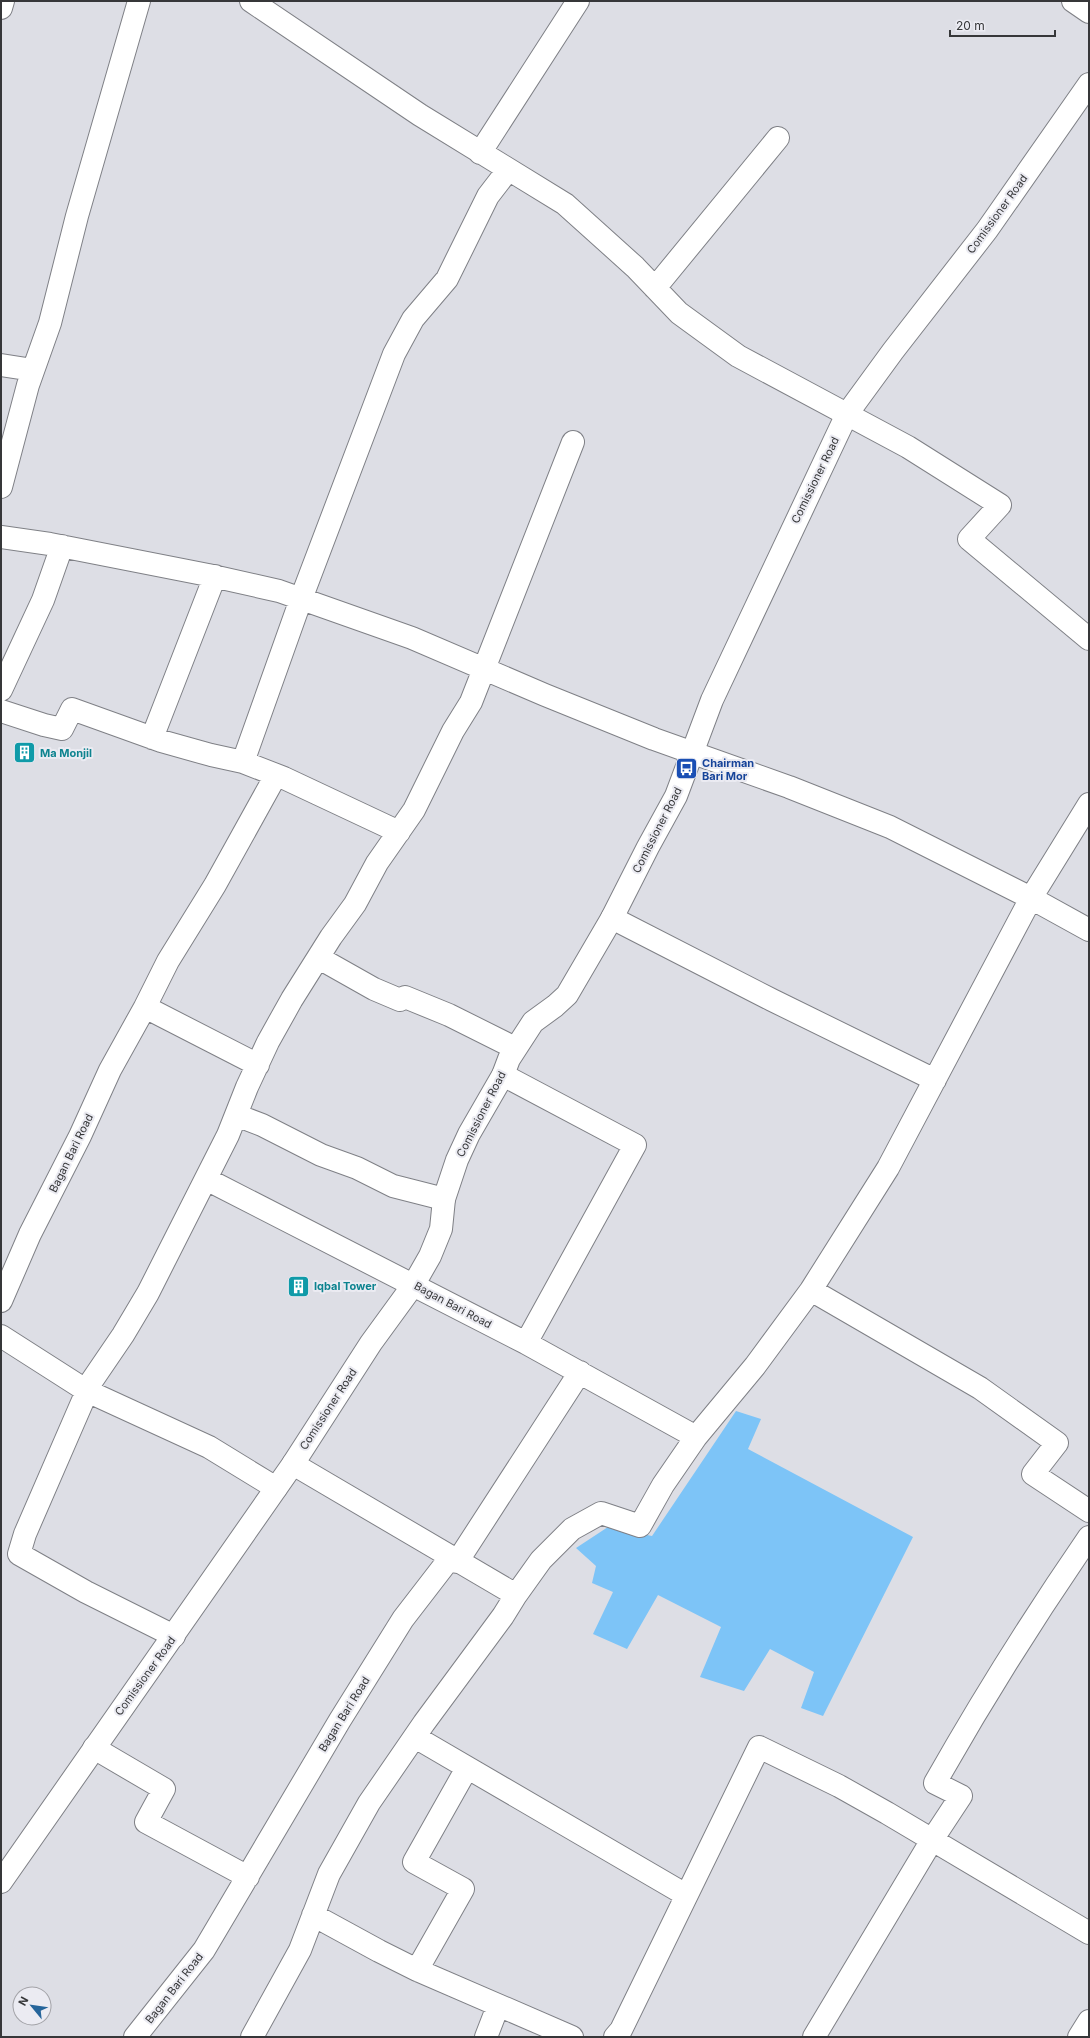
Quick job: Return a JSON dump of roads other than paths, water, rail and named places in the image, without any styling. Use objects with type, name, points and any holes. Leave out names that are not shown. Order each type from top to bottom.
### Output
[{"type":"street","points":[[1,8],[3,1]]},
{"type":"street","points":[[1,487],[33,370],[50,323],[77,216],[121,68],[139,1]]},
{"type":"street","points":[[480,153],[578,1]]},
{"type":"street","points":[[1072,1],[1089,12]]},
{"type":"street","points":[[256,2],[420,115],[565,204],[635,267],[679,313],[738,356],[908,447],[1000,505],[969,539],[1089,640]]},
{"type":"street","name":"Comissioner Road","points":[[1,1882],[153,1662],[174,1636],[293,1464],[371,1343],[414,1284],[430,1256],[441,1230],[444,1199],[457,1160],[469,1134],[503,1075],[515,1048],[537,1017],[555,1006],[568,995],[612,918],[676,796],[712,700],[847,414],[892,351],[987,230],[1089,84]]},
{"type":"street","points":[[655,288],[778,138]]},
{"type":"street","points":[[244,762],[301,599],[394,354],[413,319],[447,279],[488,196],[508,170]]},
{"type":"street","points":[[1,365],[33,370]]},
{"type":"street","points":[[174,1636],[93,1596],[19,1554],[25,1534],[87,1391],[148,1293],[228,1136],[258,1065],[292,999],[355,904],[377,863],[414,810],[453,731],[471,702],[573,442]]},
{"type":"street","points":[[1,537],[62,546],[215,576],[279,591],[412,638],[640,733],[789,787],[890,827],[1031,898],[1089,930]]},
{"type":"street","points":[[1,690],[43,600],[62,546]]},
{"type":"street","points":[[152,738],[215,576]]},
{"type":"street","points":[[1,711],[44,725],[62,729],[72,709],[152,738],[211,755],[244,762],[276,775],[399,832]]},
{"type":"street","name":"Bagan Bari Road","points":[[1,1301],[30,1234],[80,1136],[110,1070],[168,961],[215,885],[276,775]]},
{"type":"street","points":[[252,2037],[300,1950],[329,1874],[369,1803],[503,1616],[541,1560],[572,1529],[601,1513],[640,1526],[662,1484],[696,1437],[755,1366],[811,1290],[888,1168],[1031,898],[1089,804]]},
{"type":"street","points":[[612,918],[766,997],[935,1080]]},
{"type":"street","points":[[319,958],[374,989],[400,1000],[405,997],[449,1015],[515,1048]]},
{"type":"street","points":[[145,1006],[258,1065]]},
{"type":"street","points":[[503,1075],[635,1144],[526,1343]]},
{"type":"street","points":[[236,1115],[262,1125],[320,1155],[357,1168],[393,1186],[444,1199]]},
{"type":"street","name":"Bagan Bari Road","points":[[206,1179],[414,1284],[580,1372],[696,1437]]},
{"type":"street","points":[[811,1290],[980,1388],[1057,1443],[1034,1474],[1089,1511]]},
{"type":"street","points":[[1,1336],[87,1391],[209,1448],[276,1488]]},
{"type":"street","name":"Bagan Bari Road","points":[[135,2037],[204,1950],[340,1720],[403,1620],[454,1560],[580,1372]]},
{"type":"street","points":[[293,1464],[454,1560],[516,1595]]},
{"type":"street","points":[[814,2037],[932,1840],[961,1796],[935,1783],[986,1695],[1042,1606],[1089,1537]]},
{"type":"street","points":[[415,1737],[686,1896]]},
{"type":"street","points":[[615,2037],[621,2030],[759,1746],[839,1786],[1089,1933]]},
{"type":"street","points":[[94,1748],[164,1789],[146,1822],[248,1876]]},
{"type":"street","points":[[417,1970],[463,1889],[414,1862],[468,1768]]},
{"type":"street","points":[[313,1915],[378,1952],[498,2006],[572,2037]]},
{"type":"street","points":[[486,2037],[498,2006]]},
{"type":"street","points":[[1078,2037],[1089,2021]]},
{"type":"water","points":[[736,1411],[761,1419],[748,1449],[913,1537],[823,1716],[801,1708],[814,1672],[770,1649],[744,1691],[700,1677],[721,1627],[658,1595],[627,1649],[593,1634],[613,1592],[592,1583],[596,1566],[576,1548],[608,1527],[652,1536]]},
{"type":"place","name":"Ma Monjil","points":[[24,753]]},
{"type":"place","name":"Chairman Bari Mor","points":[[687,769]]},
{"type":"place","name":"Iqbal Tower","points":[[298,1286]]}]
